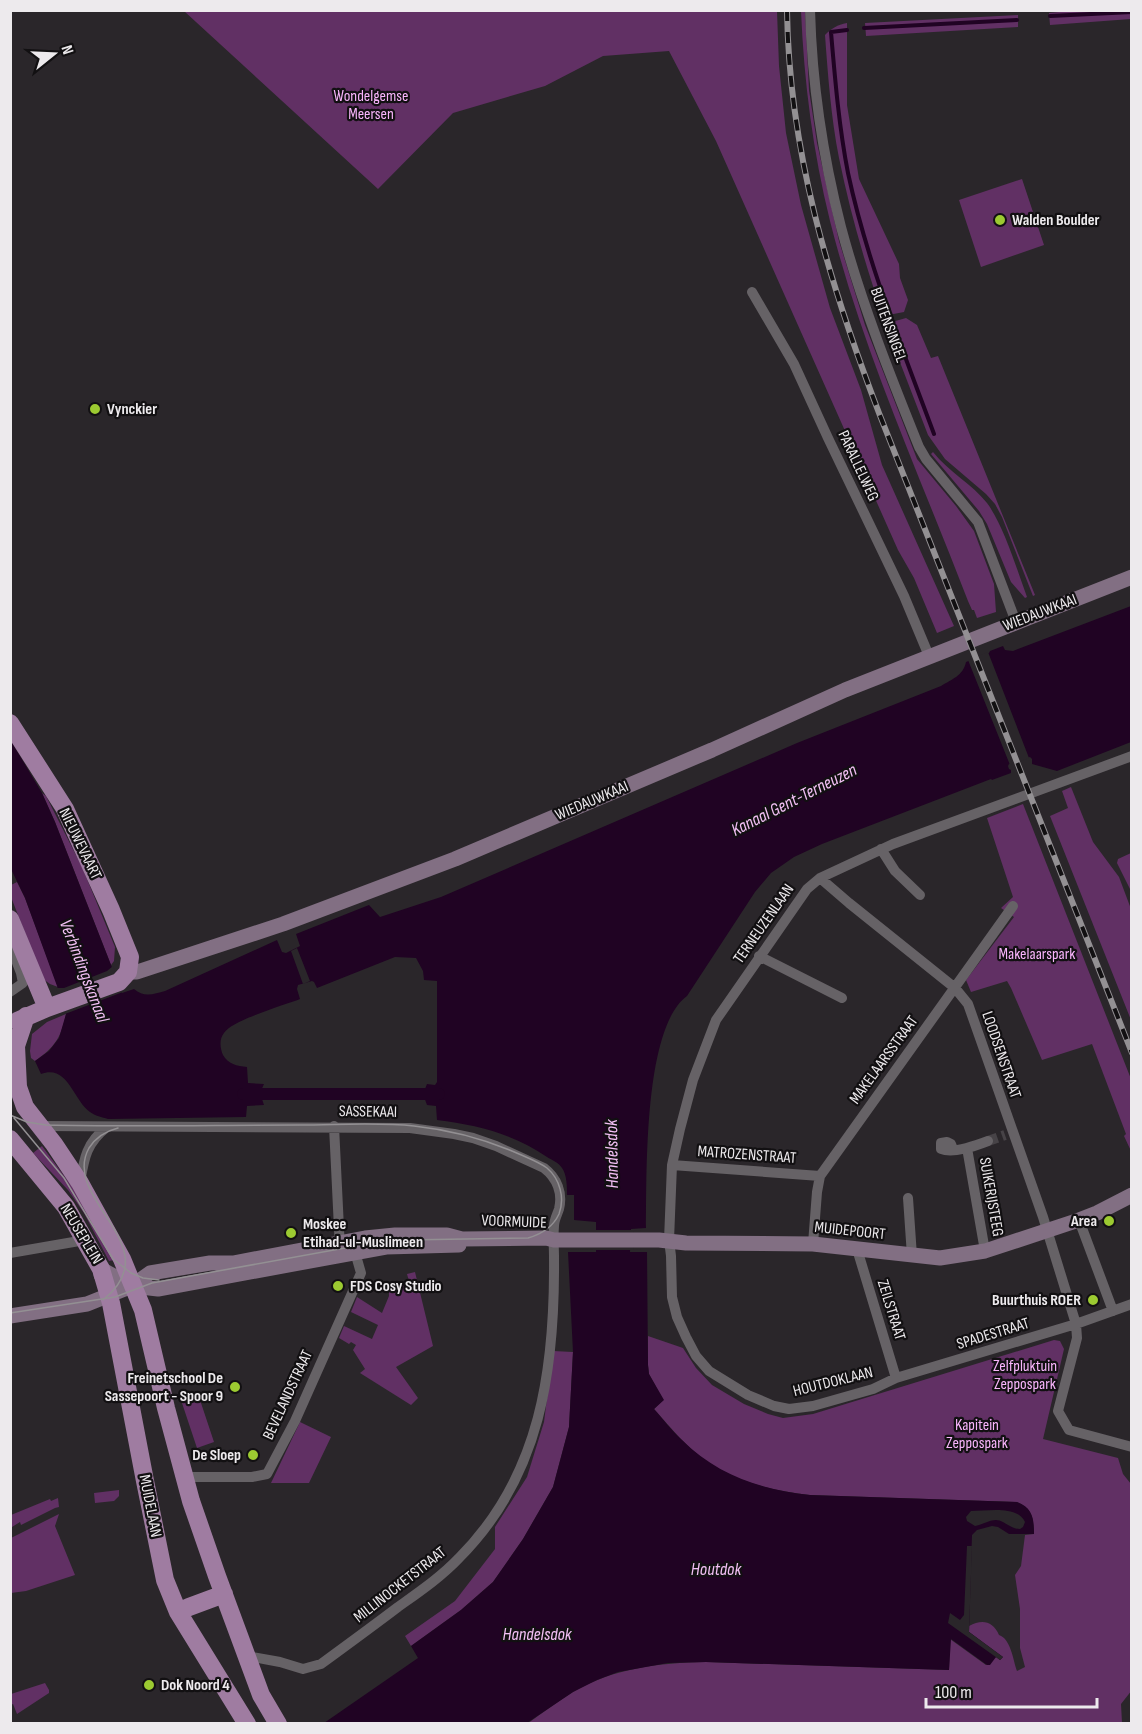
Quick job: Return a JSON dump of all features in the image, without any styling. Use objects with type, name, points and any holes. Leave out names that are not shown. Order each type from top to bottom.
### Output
[{"type":"main road","name":"NIEUWEVAART","points":[[10,723],[65,809],[88,858],[130,957],[123,977]]},
{"type":"main road","points":[[10,919],[54,1005]]},
{"type":"main road","name":"WIEDAUWKAAI","points":[[54,1005],[123,977]]},
{"type":"main road","name":"NEUSEPLEIN","points":[[54,1005],[18,1021],[16,1046],[18,1087],[25,1107],[80,1183],[119,1253],[132,1286]]},
{"type":"main road","name":"NEUSEPLEIN","points":[[10,1139],[62,1201],[101,1269]]},
{"type":"main road","name":"MUIDELAAN","points":[[101,1269],[104,1297],[165,1581],[178,1612],[242,1721]]},
{"type":"main road","points":[[132,1286],[143,1310],[166,1408],[195,1511],[261,1695],[278,1724]]},
{"type":"main road","points":[[178,1612],[224,1594]]},
{"type":"street","name":"BUITENSINGEL","points":[[811,11],[817,105],[825,153],[841,227],[862,297],[919,447],[926,459],[978,522],[1016,622]]},
{"type":"street","name":"PARALLELWEG","points":[[752,292],[794,364],[904,596],[929,656]]},
{"type":"street","name":"WIEDAUWKAAI","points":[[123,977],[283,924],[455,859],[712,750],[845,690],[1131,577]]},
{"type":"street","name":"TERNEUZENLAAN","points":[[669,1240],[672,1165],[693,1080],[716,1020],[807,889],[820,878],[881,849],[1131,756]]},
{"type":"street","points":[[881,849],[895,871],[920,895]]},
{"type":"street","name":"LOODSENSTRAAT","points":[[820,878],[955,988],[968,1004],[1009,1133],[1047,1231],[1076,1324]]},
{"type":"street","name":"MAKELAARSSTRAAT","points":[[813,1244],[820,1176],[1013,906]]},
{"type":"street","points":[[10,945],[23,983],[10,992]]},
{"type":"street","points":[[759,956],[842,998]]},
{"type":"street","name":"NEUSEPLEIN","points":[[10,1091],[25,1107]]},
{"type":"street","points":[[40,1126],[107,1128]]},
{"type":"street","points":[[334,1126],[345,1250]]},
{"type":"street","name":"SASSEKAAI","points":[[107,1128],[334,1126],[410,1128],[454,1134],[489,1144],[550,1173],[559,1188],[559,1207],[554,1226],[557,1240]]},
{"type":"street","name":"NEUSEPLEIN","points":[[80,1183],[87,1150],[107,1128]]},
{"type":"street","name":"SUIKERIJSTEEG","points":[[953,1149],[967,1148],[987,1141]]},
{"type":"street","name":"SUIKERIJSTEEG","points":[[967,1148],[985,1251]]},
{"type":"street","name":"MATROZENSTRAAT","points":[[672,1165],[820,1176]]},
{"type":"street","name":"MUIDEPOORT","points":[[557,1240],[813,1244],[940,1258],[985,1251],[1047,1231],[1097,1213],[1131,1195]]},
{"type":"street","points":[[908,1198],[912,1256]]},
{"type":"street","points":[[1079,1220],[1113,1311]]},
{"type":"street","points":[[10,1253],[85,1240]]},
{"type":"street","name":"VOORMUIDE","points":[[132,1286],[158,1289],[345,1250],[396,1246],[545,1244],[557,1240]]},
{"type":"street","name":"MILLINOCKETSTRAAT","points":[[247,1656],[303,1669],[321,1664],[424,1588],[459,1558],[489,1522],[512,1487],[528,1452],[541,1410],[551,1342],[557,1240]]},
{"type":"street","name":"HOUTDOKLAAN","points":[[669,1240],[672,1297],[677,1317],[696,1356],[709,1371],[728,1384],[774,1406],[795,1408],[813,1406],[873,1389],[896,1378]]},
{"type":"street","name":"BEVELANDSTRAAT","points":[[185,1477],[252,1477],[267,1474],[295,1420],[361,1273],[358,1261],[345,1250]]},
{"type":"street","name":"ZEILSTRAAT","points":[[857,1250],[896,1378]]},
{"type":"street","name":"NEUSEPLEIN","points":[[101,1269],[132,1286]]},
{"type":"street","points":[[10,1316],[87,1304],[132,1286]]},
{"type":"street","name":"SPADESTRAAT","points":[[896,1378],[1076,1324],[1131,1304]]},
{"type":"street","points":[[1076,1324],[1077,1338],[1058,1411],[1069,1430],[1131,1447]]},
{"type":"green space","points":[[1079,10],[1131,11],[1131,19],[1050,25],[1049,13]]},
{"type":"green space","name":"Wondelgemse Meersen","points":[[184,11],[777,11],[779,66],[786,133],[801,205],[830,308],[861,390],[882,465],[954,626],[937,633],[716,141],[669,51],[603,56],[545,86],[453,113],[378,189]]},
{"type":"green space","points":[[801,11],[805,11],[809,90],[817,143],[839,241],[865,325],[917,459],[974,531],[994,584],[996,612],[977,618],[968,601],[893,413],[843,270],[824,195],[814,143],[804,64]]},
{"type":"green space","points":[[1018,15],[1018,27],[866,36],[865,23]]},
{"type":"green space","points":[[847,23],[847,105],[859,179],[899,264],[900,278],[908,300],[904,312],[883,316],[848,198],[832,112],[825,35],[835,27]]},
{"type":"green space","name":"Walden Boulder","points":[[1022,179],[1044,245],[981,267],[959,200]]},
{"type":"green space","points":[[906,318],[917,325],[931,358],[938,356],[1035,595],[1033,596],[995,504],[945,459],[928,435],[886,326]]},
{"type":"green space","points":[[933,452],[987,503],[1010,548],[1027,597],[1025,598],[1011,582],[987,524],[979,511],[931,454]]},
{"type":"green space","points":[[1071,787],[1093,842],[1119,877],[1131,909],[1131,1020],[1050,816],[1068,808],[1062,791]]},
{"type":"green space","points":[[42,793],[46,796],[82,867],[115,947],[114,961],[111,965],[55,822]]},
{"type":"green space","name":"Makelaarspark","points":[[1023,804],[1131,1079],[1131,1151],[1092,1044],[1042,1060],[1007,981],[971,992],[966,980],[1014,917],[1001,908],[1013,897],[987,818]]},
{"type":"green space","points":[[1131,853],[1131,891],[1117,863],[1118,859]]},
{"type":"green space","points":[[17,882],[58,987],[43,979],[11,897],[11,885]]},
{"type":"green space","points":[[66,1014],[62,1030],[56,1041],[35,1061],[31,1058],[30,1051],[32,1034],[47,1022]]},
{"type":"green space","points":[[42,1146],[73,1188],[114,1260],[109,1261],[84,1213],[68,1190],[33,1153]]},
{"type":"green space","points":[[415,1272],[433,1346],[396,1367],[418,1398],[411,1405],[360,1373],[365,1369],[353,1350],[356,1345],[339,1338],[344,1326],[372,1339],[378,1325],[351,1312],[357,1297],[382,1313],[389,1296],[389,1284],[409,1281],[407,1274]]},
{"type":"green space","name":"Kapitein Zeppospark","points":[[648,1336],[683,1348],[696,1368],[712,1385],[744,1404],[783,1418],[813,1414],[1054,1340],[1060,1341],[1064,1349],[1043,1439],[1118,1458],[1123,1474],[1131,1484],[1132,1690],[1121,1704],[1122,1723],[527,1724],[567,1696],[589,1684],[604,1677],[637,1668],[706,1662],[949,1670],[950,1639],[986,1665],[996,1657],[1002,1657],[969,1632],[969,1626],[978,1622],[990,1624],[1003,1637],[1011,1650],[1017,1671],[1025,1667],[1020,1648],[1020,1609],[1015,1575],[1021,1566],[1025,1535],[1034,1534],[1032,1519],[1026,1508],[1017,1502],[810,1495],[771,1488],[733,1476],[709,1463],[694,1451],[654,1409],[663,1400],[649,1374]]},
{"type":"green space","points":[[553,1351],[573,1352],[569,1427],[553,1487],[523,1539],[493,1582],[461,1610],[411,1646],[405,1636],[455,1601],[495,1549],[495,1527],[527,1477],[544,1422]]},
{"type":"green space","points":[[199,1397],[214,1442],[197,1448],[182,1403]]},
{"type":"green space","points":[[300,1422],[331,1437],[309,1483],[271,1483]]},
{"type":"green space","points":[[119,1490],[119,1496],[114,1501],[95,1503],[94,1493]]},
{"type":"green space","points":[[58,1498],[59,1507],[21,1525],[20,1522],[11,1530],[11,1515]]},
{"type":"green space","points":[[59,1514],[55,1526],[75,1575],[26,1591],[11,1593],[11,1538]]},
{"type":"green space","points":[[45,1683],[49,1693],[17,1714],[13,1704],[11,1705],[11,1694]]},
{"type":"water","points":[[1131,606],[1131,742],[1057,771],[1032,764],[1030,757],[1009,764],[1011,773],[822,844],[794,857],[771,873],[755,892],[687,996],[673,1013],[662,1038],[650,1104],[646,1228],[631,1229],[630,1252],[647,1252],[649,1374],[664,1400],[654,1409],[678,1436],[710,1463],[741,1479],[792,1493],[1017,1502],[1026,1507],[1033,1519],[1034,1534],[1009,1534],[992,1526],[977,1530],[972,1535],[969,1632],[1003,1657],[1000,1660],[996,1657],[990,1665],[987,1665],[951,1639],[949,1670],[706,1662],[668,1663],[618,1672],[597,1680],[573,1692],[527,1723],[324,1723],[418,1658],[411,1646],[461,1610],[493,1582],[523,1539],[553,1487],[569,1427],[573,1352],[568,1252],[596,1252],[596,1222],[574,1220],[574,1195],[567,1195],[565,1174],[561,1166],[555,1162],[522,1142],[495,1132],[437,1120],[436,1106],[427,1105],[423,1094],[427,1084],[435,1085],[437,1082],[437,981],[424,980],[423,971],[416,958],[395,957],[317,988],[312,981],[298,985],[300,999],[248,1018],[229,1028],[222,1035],[223,1055],[233,1064],[247,1067],[248,1083],[264,1084],[260,1093],[264,1105],[247,1106],[246,1117],[108,1119],[84,1107],[64,1078],[50,1072],[41,1074],[35,1061],[49,1051],[59,1038],[66,1014],[25,898],[11,869],[11,741],[42,793],[55,822],[122,993],[134,989],[149,995],[165,991],[277,940],[282,952],[286,953],[300,946],[296,934],[369,905],[380,917],[441,897],[797,743],[941,686],[960,674],[966,662],[990,651],[1003,646],[1005,650],[1013,651]],"holes":[[[971,1511],[1009,1511],[1016,1513],[1025,1522],[1020,1529],[996,1520],[975,1526],[967,1521],[966,1517]]]},
{"type":"pier","points":[[988,652],[1029,758],[1010,765],[968,660]]},
{"type":"pier","points":[[297,948],[310,981],[303,984],[291,951]]},
{"type":"pier","points":[[113,966],[123,992],[65,1014],[56,988],[64,988],[107,971]]},
{"type":"pier","points":[[593,1230],[641,1230],[634,1231],[633,1249],[641,1250],[566,1250],[593,1249]]},
{"type":"pier","points":[[967,1546],[972,1546],[969,1632],[1003,1657],[1000,1660],[948,1623],[950,1613],[960,1620],[964,1615]]},
{"type":"waterway","points":[[1050,16],[1132,12]]},
{"type":"waterway","points":[[864,28],[1017,20]]},
{"type":"waterway","points":[[847,30],[831,32],[848,173],[875,272],[934,434]]},
{"type":"waterway","name":"Verbindingskanaal","points":[[243,1094],[439,1094]]},
{"type":"tunnel","points":[[988,1141],[1005,1135]]},
{"type":"tram line","points":[[10,1115],[27,1122],[46,1125],[371,1124],[428,1128],[481,1140],[541,1164],[555,1178],[561,1195],[561,1208],[554,1223],[528,1238],[378,1242],[152,1283],[115,1297],[10,1313]]},
{"type":"tram line","points":[[14,1118],[64,1178],[113,1259],[131,1273],[143,1278],[159,1280]]},
{"type":"tram line","points":[[103,1300],[121,1280],[125,1261],[121,1242],[89,1186],[84,1167],[92,1144],[102,1135],[118,1128]]},
{"type":"railway","points":[[787,10],[789,63],[804,165],[828,265],[844,315],[879,413],[1132,1053]]},
{"type":"place","name":"Walden Boulder","points":[[1000,220]]},
{"type":"place","name":"Vynckier","points":[[95,409]]},
{"type":"place","name":"Area","points":[[1109,1221]]},
{"type":"place","name":"Moskee Etihad-ul-Muslimeen","points":[[291,1233]]},
{"type":"place","name":"FDS Cosy Studio","points":[[338,1286]]},
{"type":"place","name":"Buurthuis ROER","points":[[1093,1300]]},
{"type":"place","name":"Freinetschool De Sassepoort - Spoor 9","points":[[235,1387]]},
{"type":"place","name":"De Sloep","points":[[253,1455]]},
{"type":"place","name":"Dok Noord 4","points":[[149,1685]]},
{"type":"water label","name":"Kanaal Gent-Terneuzen","points":[[794,800]]},
{"type":"water label","name":"Handelsdok","points":[[612,1154]]},
{"type":"water label","name":"Houtdok","points":[[716,1569]]},
{"type":"water label","name":"Handelsdok","points":[[537,1634]]},
{"type":"park label","name":"Zelfpluktuin Zeppospark","points":[[1025,1375]]}]
